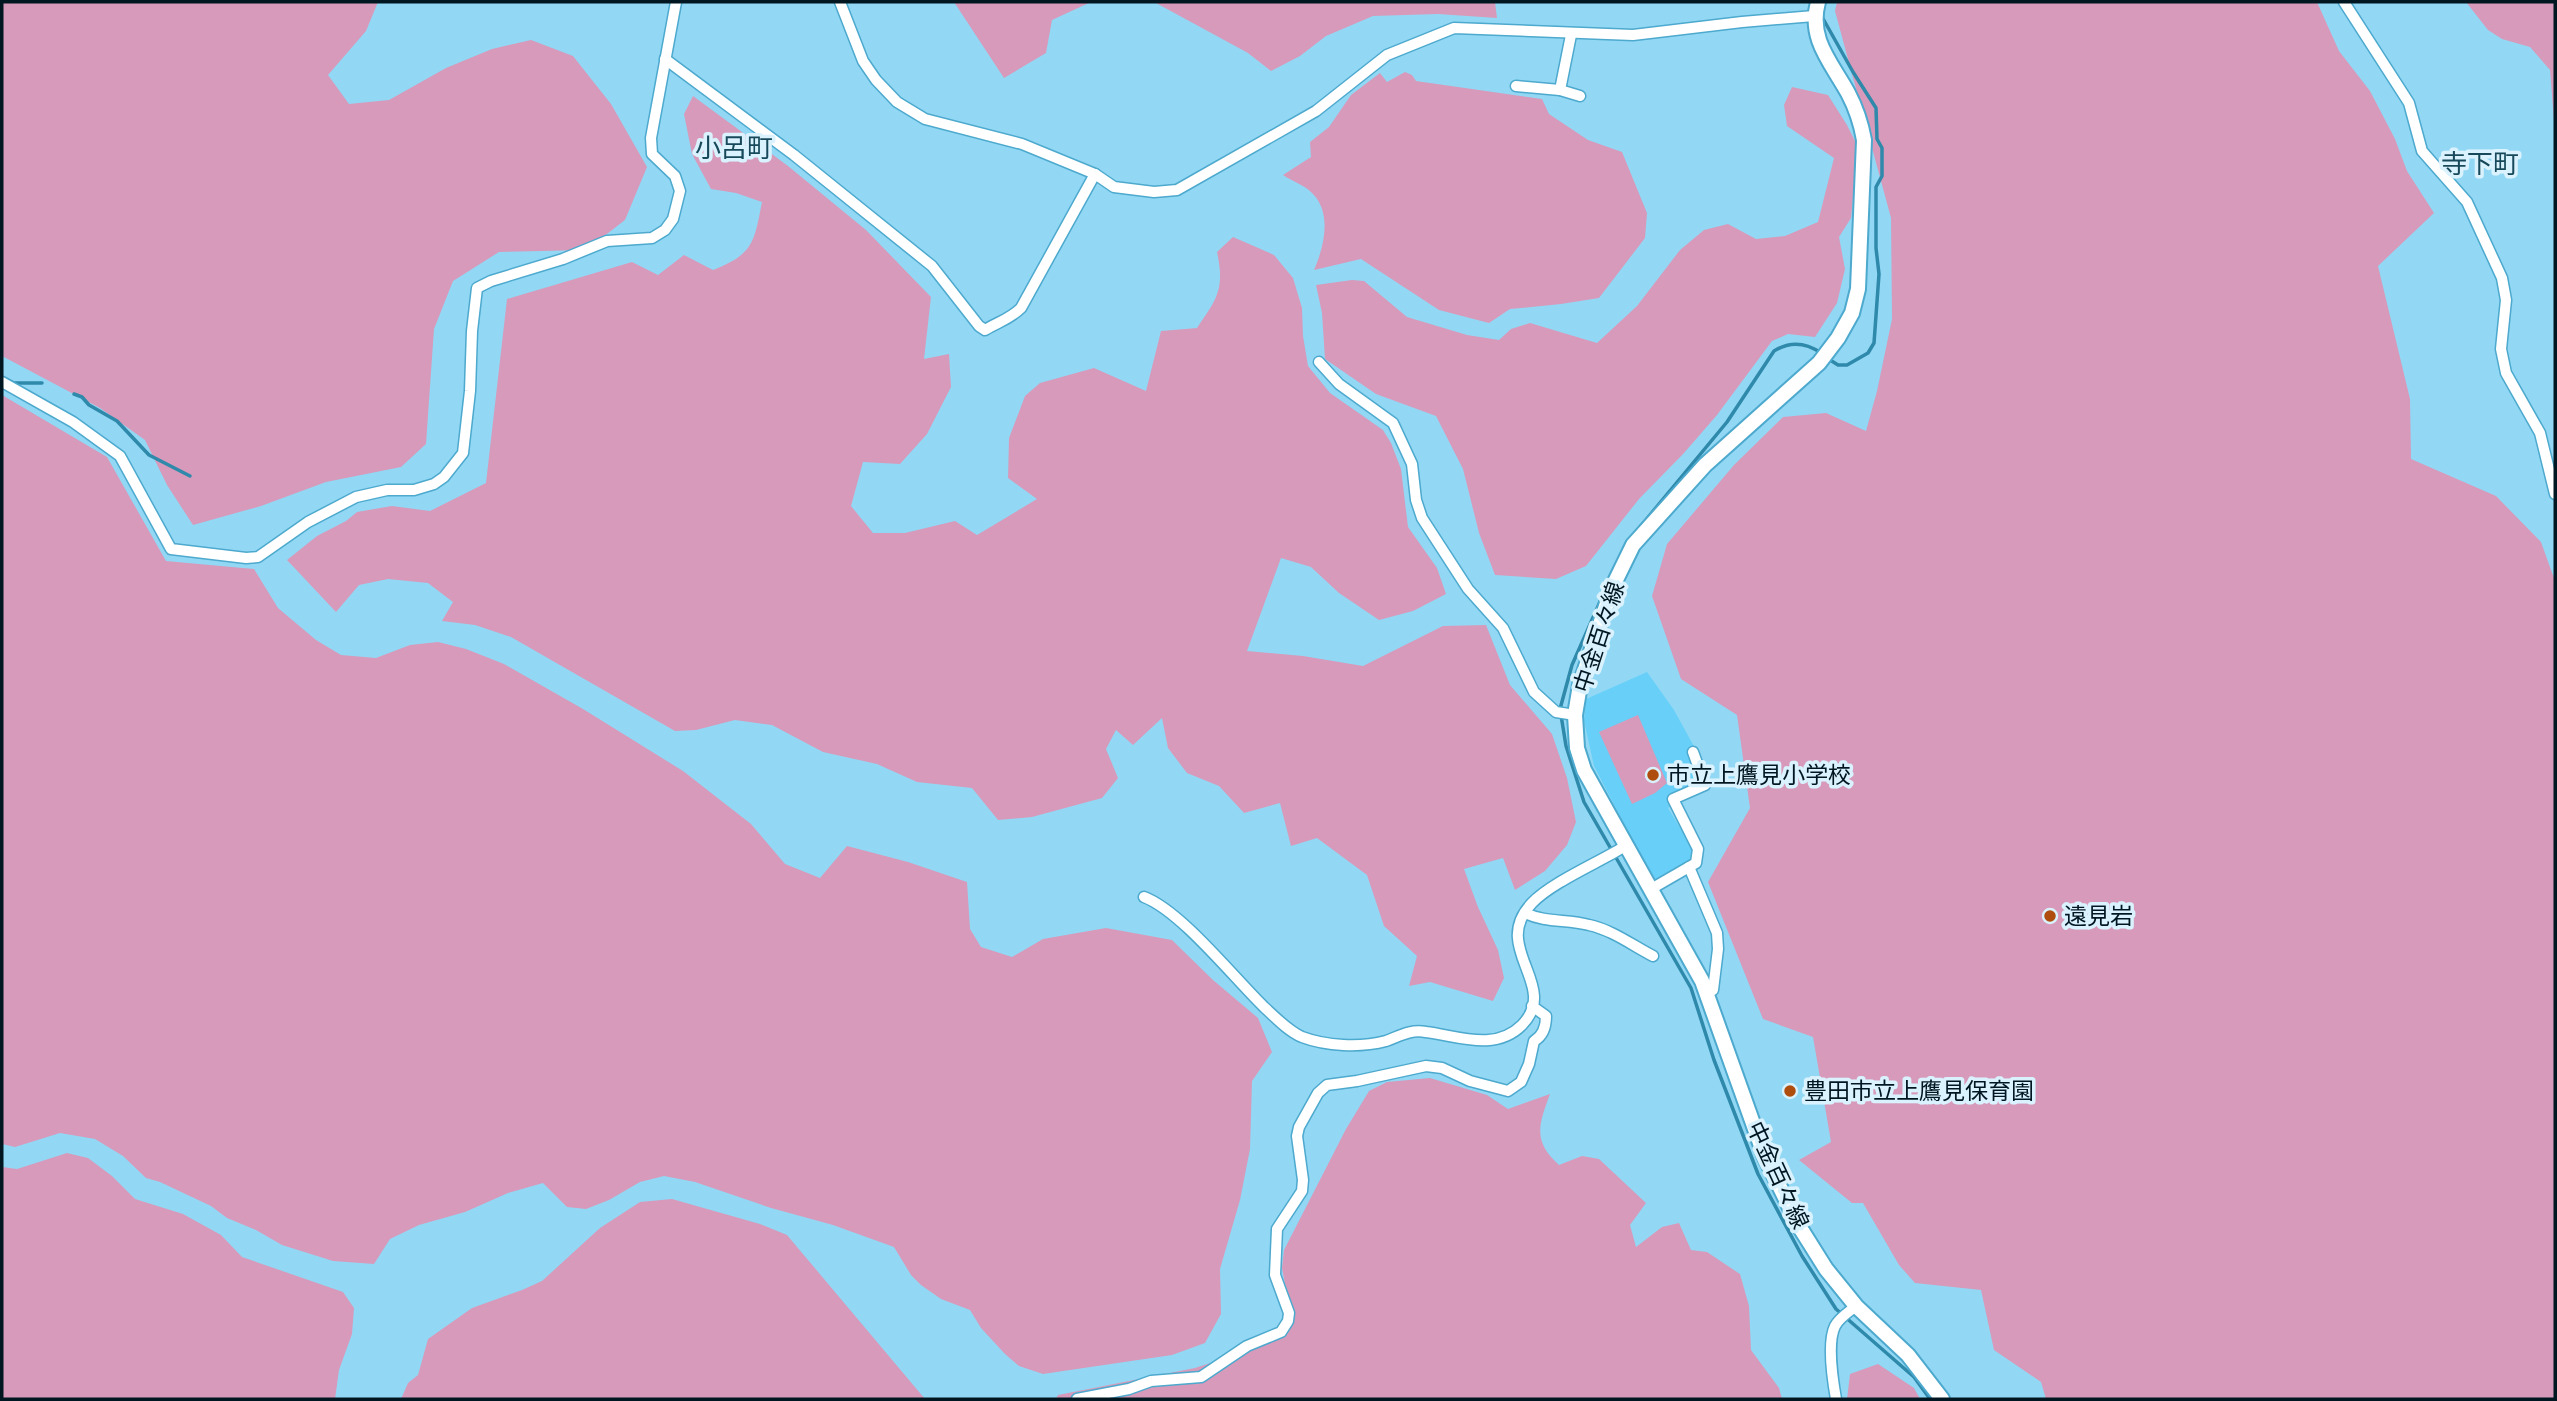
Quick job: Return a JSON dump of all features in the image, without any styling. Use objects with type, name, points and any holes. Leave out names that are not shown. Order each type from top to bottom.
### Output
[{"type":"main road","name":"中金百々線","points":[[1816,9],[1817,38],[1860,120],[1864,140],[1858,289],[1852,313],[1819,363],[1705,465],[1633,545],[1612,588],[1573,714],[1577,748],[1584,770],[1707,993],[1765,1157],[1799,1226],[1853,1308],[1908,1355],[1942,1399]]},
{"type":"street","points":[[2,382],[73,422],[120,456],[171,549],[258,557],[308,522],[356,497],[387,490],[414,491],[433,484],[444,477],[463,453],[477,288],[607,241],[652,238],[665,230],[673,219],[680,191],[675,176],[652,154],[651,138],[676,2]]},
{"type":"street","points":[[840,2],[863,61],[876,80],[897,102],[925,119],[1022,144],[1095,174],[1114,187],[1132,191],[1177,190],[1317,111],[1387,55],[1454,28],[1633,35],[1742,22],[1816,9]]},
{"type":"street","points":[[2344,2],[2409,103],[2422,151],[2467,202],[2502,278],[2506,300],[2501,349],[2506,373],[2540,433],[2555,494]]},
{"type":"street","points":[[1560,90],[1571,34]]},
{"type":"street","points":[[665,59],[794,155],[932,266],[979,327],[985,330],[1009,319],[1021,308],[1095,174]]},
{"type":"street","points":[[1517,86],[1560,90],[1580,96]]},
{"type":"street","points":[[1319,362],[1339,384],[1393,423],[1412,464],[1416,500],[1422,518],[1468,589],[1503,628],[1534,692],[1556,712],[1573,714]]},
{"type":"street","points":[[1651,889],[1696,863],[1698,849],[1673,799],[1705,785],[1693,752]]},
{"type":"street","points":[[1144,897],[1166,910],[1276,1018],[1300,1036],[1333,1044],[1356,1045],[1384,1041],[1410,1031],[1423,1031],[1488,1042],[1508,1035],[1522,1024],[1532,1006],[1532,977],[1516,939],[1520,921],[1531,904],[1544,893],[1625,847]]},
{"type":"street","points":[[1689,867],[1717,933],[1718,949],[1713,990],[1707,993]]},
{"type":"street","points":[[1525,913],[1552,922],[1587,924],[1604,930],[1653,957]]},
{"type":"street","points":[[1077,1399],[1129,1389],[1151,1381],[1201,1377],[1247,1346],[1281,1332],[1288,1321],[1289,1313],[1275,1275],[1277,1229],[1302,1191],[1297,1136],[1299,1127],[1318,1093],[1334,1083],[1357,1082],[1426,1066],[1442,1068],[1470,1081],[1508,1091],[1521,1082],[1534,1041],[1543,1032],[1546,1023],[1546,1016],[1532,1006]]},
{"type":"street","points":[[1836,1399],[1832,1341],[1836,1325],[1853,1308]]},
{"type":"shaded area","points":[[2,2],[378,2],[366,31],[328,75],[349,104],[389,100],[446,68],[492,49],[531,40],[573,56],[611,104],[647,167],[625,220],[586,250],[499,252],[453,281],[434,329],[426,444],[401,467],[326,482],[261,506],[193,525],[167,485],[145,440],[100,408],[2,356]]},
{"type":"shaded area","points":[[954,2],[1091,2],[1052,20],[1046,53],[1004,78]]},
{"type":"shaded area","points":[[1150,2],[1495,2],[1497,18],[1438,14],[1373,16],[1326,36],[1300,56],[1271,71],[1248,53]]},
{"type":"shaded area","points":[[1837,2],[2317,2],[2339,51],[2370,91],[2395,139],[2407,171],[2434,213],[2378,266],[2410,399],[2411,459],[2496,496],[2541,542],[2555,581],[2555,1399],[2046,1399],[2041,1382],[1994,1350],[1981,1290],[1915,1283],[1899,1265],[1863,1203],[1852,1203],[1799,1160],[1831,1142],[1813,1037],[1763,1019],[1708,882],[1750,808],[1737,715],[1681,679],[1652,596],[1667,544],[1734,465],[1783,417],[1826,413],[1866,431],[1892,319],[1891,218],[1835,11]]},
{"type":"shaded area","points":[[2466,2],[2555,2],[2555,133],[2550,70],[2530,47],[2502,39],[2488,30]]},
{"type":"shaded area","points":[[1405,72],[1412,75],[1416,81],[1542,99],[1549,114],[1588,140],[1622,152],[1647,213],[1645,238],[1599,298],[1510,309],[1489,323],[1439,310],[1361,259],[1314,270],[1323,240],[1322,209],[1311,192],[1283,175],[1311,157],[1310,142],[1329,127],[1351,95],[1380,73],[1387,82]]},
{"type":"shaded area","points":[[1792,87],[1828,95],[1858,147],[1851,218],[1839,237],[1845,269],[1837,303],[1815,337],[1788,334],[1772,341],[1717,415],[1639,499],[1586,566],[1556,579],[1495,575],[1479,533],[1463,469],[1436,416],[1376,394],[1325,359],[1322,313],[1316,285],[1364,281],[1407,317],[1467,335],[1499,340],[1511,329],[1530,323],[1597,343],[1637,306],[1680,250],[1704,230],[1728,224],[1756,239],[1785,236],[1818,222],[1834,158],[1787,126],[1784,105]]},
{"type":"shaded area","points":[[693,96],[788,166],[866,230],[931,297],[924,359],[949,354],[951,387],[927,434],[900,464],[863,462],[851,506],[873,533],[905,533],[955,521],[977,535],[1037,499],[1008,478],[1009,438],[1025,396],[1040,383],[1094,368],[1146,391],[1161,331],[1197,328],[1210,309],[1219,285],[1217,252],[1233,237],[1274,255],[1293,278],[1302,308],[1308,366],[1330,393],[1383,430],[1391,443],[1401,469],[1408,527],[1437,568],[1446,594],[1413,611],[1379,620],[1339,593],[1311,567],[1281,558],[1247,651],[1303,656],[1363,666],[1443,626],[1486,625],[1510,685],[1552,734],[1567,778],[1576,822],[1567,845],[1545,871],[1515,890],[1503,858],[1464,869],[1498,950],[1504,978],[1493,1001],[1430,982],[1409,986],[1417,956],[1384,926],[1367,875],[1317,838],[1291,846],[1280,803],[1244,813],[1219,786],[1187,773],[1168,748],[1162,718],[1133,745],[1116,730],[1106,749],[1118,778],[1102,798],[1032,817],[998,820],[972,788],[917,782],[877,764],[823,752],[772,725],[735,720],[696,730],[675,731],[511,637],[475,625],[442,621],[453,602],[428,583],[388,579],[359,585],[336,612],[287,560],[317,536],[357,512],[392,506],[430,511],[486,483],[507,299],[632,262],[658,275],[684,255],[713,270],[744,252],[754,237],[762,202],[736,193],[711,189],[692,154],[684,114]]},
{"type":"shaded area","points":[[2,395],[107,457],[166,561],[254,569],[278,608],[316,640],[341,655],[376,658],[410,645],[438,642],[466,649],[504,664],[683,771],[751,824],[785,864],[820,878],[847,846],[908,862],[967,882],[970,929],[981,947],[1012,957],[1043,939],[1106,928],[1172,940],[1258,1018],[1272,1052],[1252,1081],[1250,1149],[1240,1200],[1220,1269],[1221,1314],[1205,1343],[1172,1355],[1043,1374],[1019,1366],[1005,1354],[981,1328],[970,1310],[941,1299],[921,1285],[911,1275],[894,1247],[695,1182],[664,1176],[640,1182],[609,1200],[586,1209],[567,1207],[543,1183],[508,1193],[465,1212],[419,1225],[390,1239],[374,1264],[333,1261],[282,1245],[227,1218],[211,1206],[146,1178],[123,1156],[95,1139],[60,1133],[15,1147],[2,1144]]},
{"type":"shaded area","name":"市立上鷹見小学校","points":[[1647,672],[1674,710],[1707,770],[1708,781],[1668,808],[1693,849],[1691,862],[1663,879],[1653,880],[1594,766],[1584,721],[1586,699]]},
{"type":"shaded area","points":[[1638,715],[1667,783],[1655,793],[1632,804],[1599,732]]},
{"type":"shaded area","points":[[1430,1078],[1487,1095],[1508,1109],[1550,1094],[1540,1132],[1545,1148],[1559,1165],[1582,1156],[1599,1159],[1646,1203],[1630,1225],[1636,1247],[1662,1227],[1679,1223],[1691,1250],[1707,1252],[1740,1274],[1749,1306],[1751,1350],[1779,1388],[1782,1399],[1056,1399],[1058,1395],[1195,1368],[1226,1358],[1249,1339],[1286,1328],[1287,1295],[1282,1268],[1284,1250],[1346,1129],[1369,1091],[1387,1082]]},
{"type":"shaded area","points":[[67,1153],[88,1158],[112,1176],[135,1199],[183,1214],[221,1235],[242,1257],[343,1292],[354,1308],[352,1334],[339,1370],[335,1399],[2,1399],[2,1167],[17,1169]]},
{"type":"shaded area","points":[[672,1199],[760,1224],[787,1235],[925,1399],[401,1399],[408,1383],[418,1375],[428,1339],[472,1308],[542,1281],[600,1228],[640,1202]]},
{"type":"shaded area","points":[[1878,1364],[1914,1388],[1920,1399],[1847,1399],[1850,1374]]},
{"type":"waterway","points":[[1821,15],[1876,108],[1877,139],[1882,148],[1882,176],[1876,187],[1876,248],[1879,274],[1874,343],[1868,353],[1847,365],[1838,365],[1827,358]]},
{"type":"waterway","points":[[1640,527],[1727,422],[1774,351],[1798,344],[1821,353]]},
{"type":"waterway","points":[[2,377],[14,383],[42,383]]},
{"type":"waterway","points":[[74,394],[117,421],[149,455],[190,476]]},
{"type":"waterway","points":[[1603,595],[1572,665],[1560,709],[1566,746],[1584,802],[1691,988],[1714,1060],[1758,1174],[1802,1256],[1836,1309],[1914,1377],[1930,1399]]},
{"type":"place","name":"市立上鷹見小学校","points":[[1653,775]]},
{"type":"place","name":"遠見岩","points":[[2050,916]]},
{"type":"place","name":"豊田市立上鷹見保育園","points":[[1790,1091]]},
{"type":"district","name":"小呂町","points":[[734,148]]},
{"type":"district","name":"寺下町","points":[[2480,164]]}]
